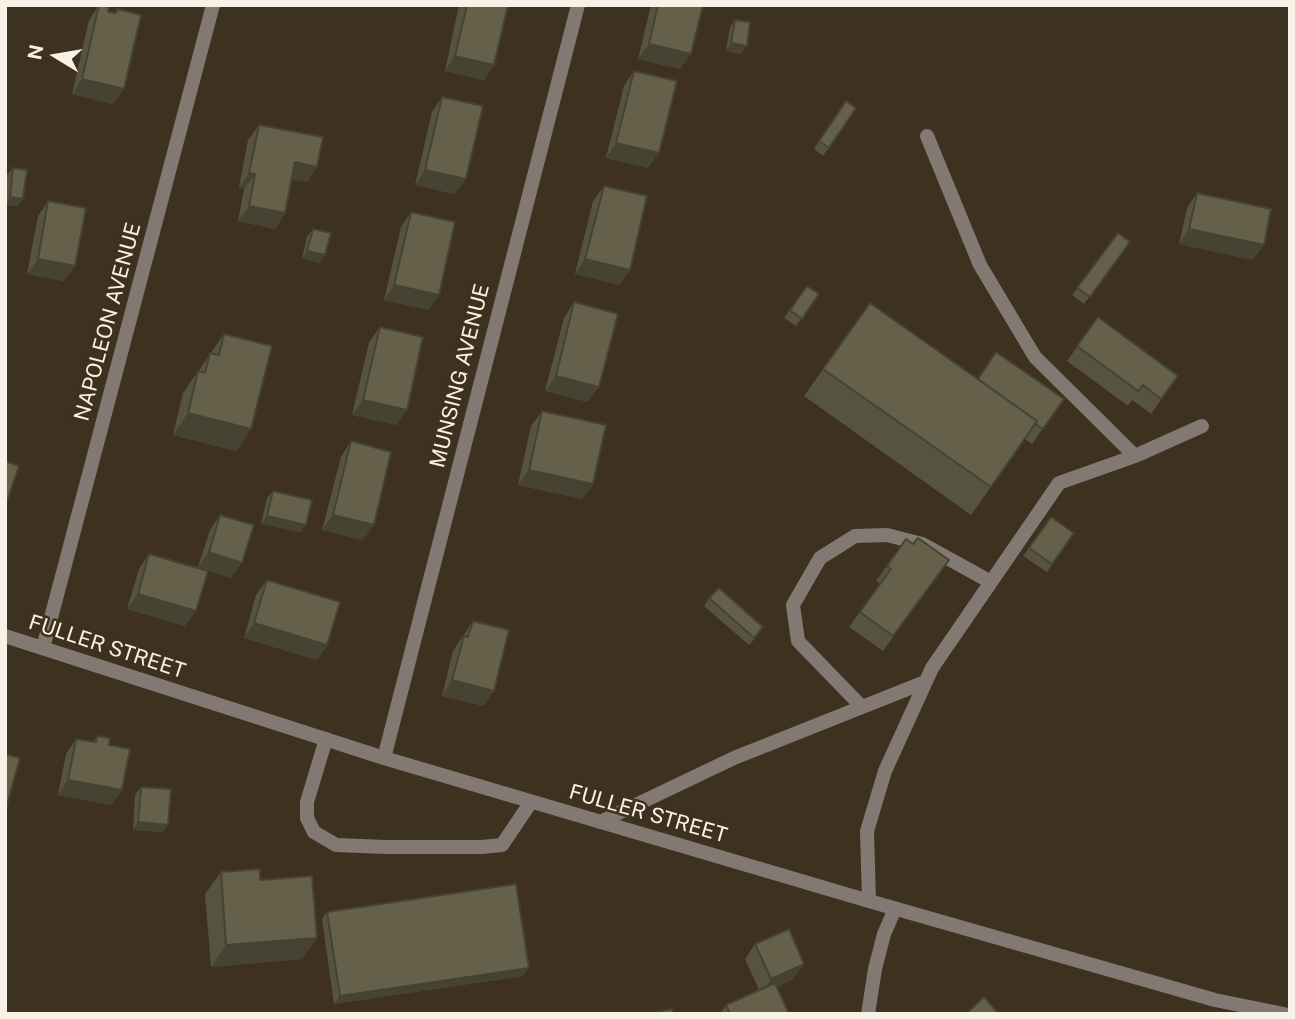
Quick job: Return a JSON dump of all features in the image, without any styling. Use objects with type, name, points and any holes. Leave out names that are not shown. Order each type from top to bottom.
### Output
[{"type":"street","name":"NAPOLEON AVENUE","points":[[43,648],[213,5]]},
{"type":"street","name":"MUNSING AVENUE","points":[[384,758],[578,5]]},
{"type":"street","points":[[927,136],[980,265],[1034,356],[1135,456]]},
{"type":"street","points":[[869,901],[867,831],[885,771],[925,682],[1059,483],[1135,456],[1202,426]]},
{"type":"street","points":[[862,707],[799,641],[793,606],[820,558],[855,536],[887,535],[922,544],[991,582]]},
{"type":"street","name":"FULLER STREET","points":[[5,636],[384,758],[531,802],[1215,1000],[1284,1014]]},
{"type":"street","points":[[600,822],[734,758],[925,682]]},
{"type":"street","points":[[326,739],[307,802],[307,818],[314,832],[336,845],[502,845],[531,802]]},
{"type":"street","points":[[868,1014],[875,969],[884,934],[895,909]]},
{"type":"building","points":[[99,5],[109,7],[108,12],[116,13],[117,9],[141,15],[124,89],[82,79]]},
{"type":"building","points":[[467,5],[508,5],[494,65],[455,56]]},
{"type":"building","points":[[658,5],[703,5],[691,54],[649,44]]},
{"type":"building","points":[[735,20],[750,22],[747,46],[731,43]]},
{"type":"building","points":[[634,71],[677,81],[659,153],[616,143]]},
{"type":"building","points":[[442,97],[483,106],[466,179],[425,170]]},
{"type":"building","points":[[846,101],[856,108],[829,148],[819,141]]},
{"type":"building","points":[[259,125],[323,137],[317,167],[295,162],[285,213],[249,206],[255,174],[249,173]]},
{"type":"building","points":[[13,168],[27,170],[23,199],[10,197]]},
{"type":"building","points":[[604,186],[647,196],[630,270],[585,259]]},
{"type":"building","points":[[1197,193],[1271,209],[1264,245],[1189,229]]},
{"type":"building","points":[[48,201],[86,208],[75,266],[38,259]]},
{"type":"building","points":[[411,212],[455,222],[439,295],[394,285]]},
{"type":"building","points":[[313,229],[331,233],[325,255],[307,251]]},
{"type":"building","points":[[1118,233],[1130,242],[1090,297],[1077,288]]},
{"type":"building","points":[[807,286],[819,294],[802,319],[790,310]]},
{"type":"building","points":[[574,302],[618,314],[599,387],[556,376]]},
{"type":"building","points":[[870,303],[1037,421],[991,487],[823,369]]},
{"type":"building","points":[[1098,317],[1178,376],[1161,399],[1143,385],[1138,391],[1077,346]]},
{"type":"building","points":[[380,327],[423,337],[407,410],[363,400]]},
{"type":"building","points":[[224,334],[272,346],[251,429],[188,413],[198,371],[205,373],[210,353],[219,355]]},
{"type":"building","points":[[996,352],[1064,399],[1043,429],[1035,424],[1037,421],[978,379]]},
{"type":"building","points":[[542,411],[606,425],[593,484],[529,470]]},
{"type":"building","points":[[351,441],[391,452],[374,525],[333,515]]},
{"type":"building","points":[[5,461],[19,466],[5,507]]},
{"type":"building","points":[[273,491],[312,500],[306,525],[267,516]]},
{"type":"building","points":[[220,515],[254,525],[242,563],[209,552]]},
{"type":"building","points":[[1051,517],[1074,533],[1052,564],[1029,548]]},
{"type":"building","points":[[918,538],[949,560],[893,636],[860,612],[891,569],[887,566],[906,539],[913,544]]},
{"type":"building","points":[[149,554],[208,571],[196,611],[138,594]]},
{"type":"building","points":[[267,580],[340,602],[327,645],[254,623]]},
{"type":"building","points":[[719,588],[763,627],[754,638],[709,598]]},
{"type":"building","points":[[473,621],[509,630],[494,691],[452,680],[464,636],[468,637]]},
{"type":"building","points":[[97,736],[110,738],[109,745],[130,749],[122,790],[68,780],[76,739],[96,742]]},
{"type":"building","points":[[5,754],[20,758],[5,812]]},
{"type":"building","points":[[141,787],[171,789],[168,825],[138,822]]},
{"type":"building","points":[[260,869],[260,880],[312,876],[317,938],[226,945],[221,872]]},
{"type":"building","points":[[516,884],[529,968],[340,996],[327,912]]},
{"type":"building","points":[[789,929],[804,964],[771,979],[755,944]]},
{"type":"building","points":[[775,983],[789,1014],[730,1014],[726,1005]]},
{"type":"building","points":[[984,997],[999,1014],[966,1014]]},
{"type":"building","points":[[672,1009],[673,1014],[653,1014],[653,1013]]}]
